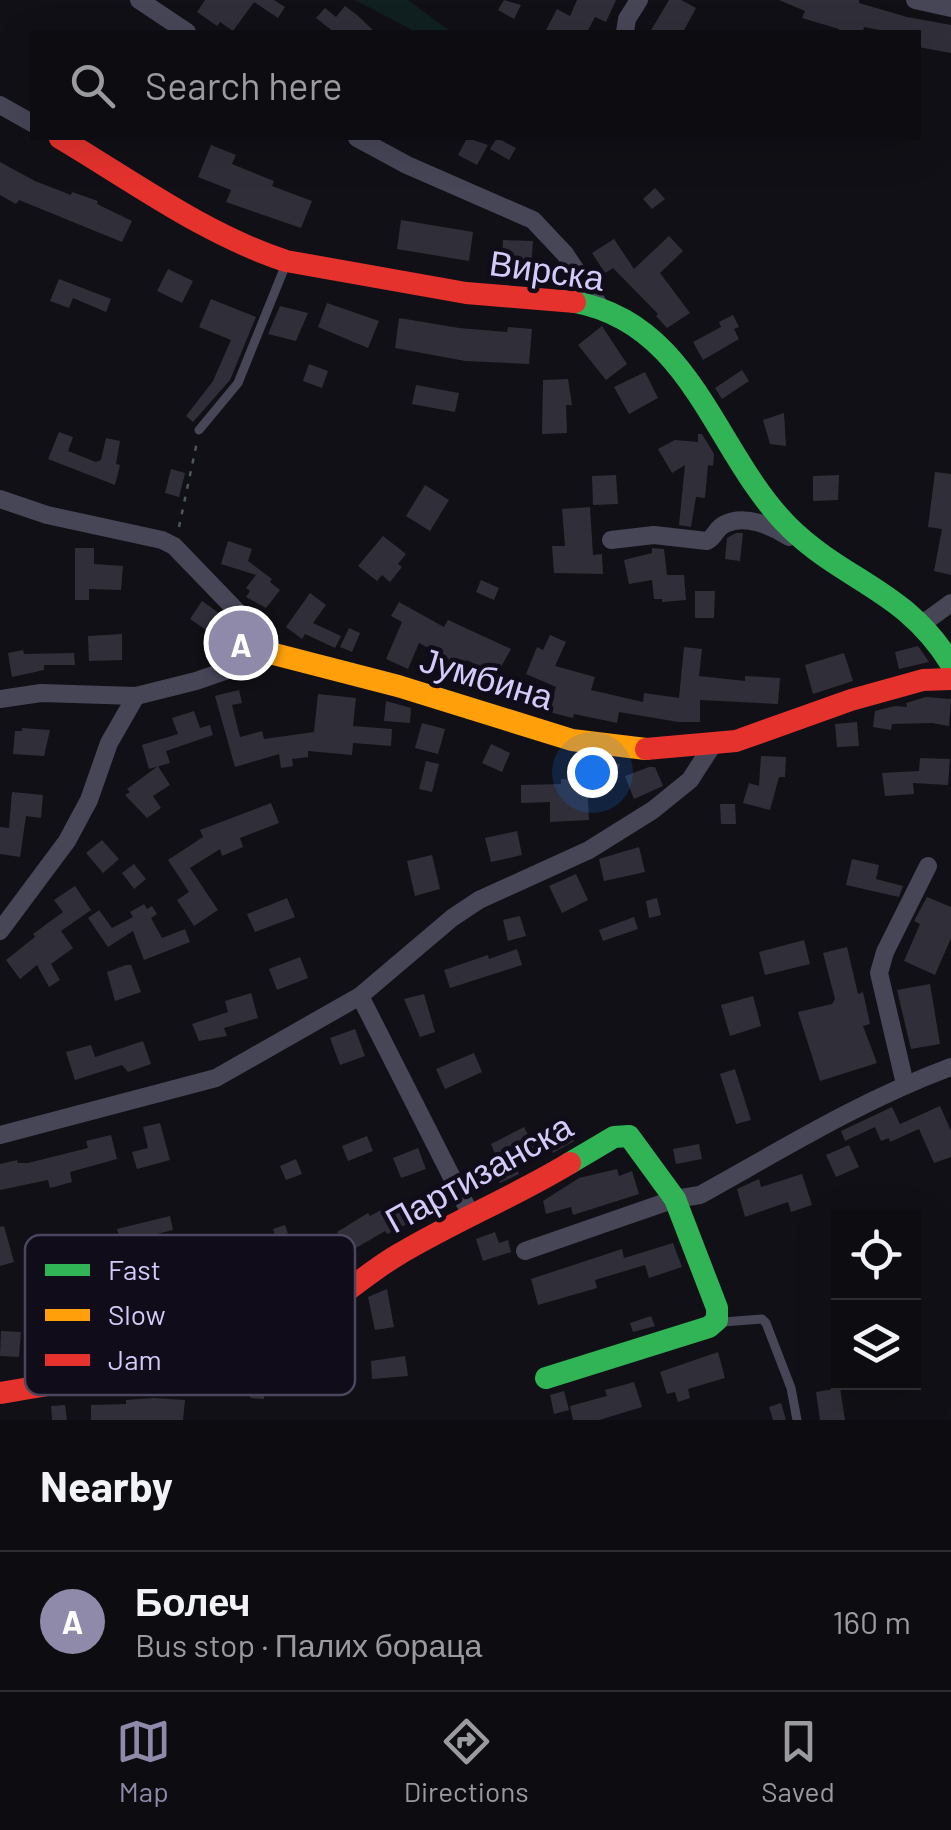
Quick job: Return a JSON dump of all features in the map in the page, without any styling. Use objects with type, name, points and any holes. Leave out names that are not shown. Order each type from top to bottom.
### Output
[{"type":"street","points":[[139,0],[184,30]]},
{"type":"street","points":[[625,30],[639,0]]},
{"type":"street","points":[[916,0],[951,8]]},
{"type":"street","points":[[0,104],[30,121]]},
{"type":"street","name":"Вирска","points":[[63,140],[218,233],[287,261],[450,291],[599,305],[628,319],[654,339],[694,384],[772,509],[808,543],[877,587],[922,624],[951,664]]},
{"type":"street","points":[[361,140],[407,165],[533,220],[565,254],[599,305]]},
{"type":"street","points":[[0,499],[174,546],[274,654],[196,681],[136,696],[41,692],[0,699]]},
{"type":"street","points":[[611,540],[654,535],[707,541],[725,524],[749,522],[767,525],[797,542],[808,543]]},
{"type":"street","points":[[922,624],[951,603]]},
{"type":"street","name":"Јумбина","points":[[274,654],[398,686],[572,740],[655,750],[712,746],[923,680],[951,679]]},
{"type":"street","points":[[0,931],[67,841],[89,800],[110,743],[136,696]]},
{"type":"street","points":[[0,1135],[216,1078],[360,996],[479,900],[590,850],[653,810],[690,780],[712,746]]},
{"type":"street","points":[[905,1084],[879,973],[884,952],[928,866]]},
{"type":"street","points":[[360,996],[472,1217]]},
{"type":"street","points":[[525,1250],[674,1199],[700,1195],[842,1114],[951,1066]]},
{"type":"street","name":"Партизанска","points":[[355,1285],[396,1256],[528,1188],[614,1137],[622,1135],[638,1145],[674,1199]]},
{"type":"street","points":[[546,1378],[710,1327],[717,1320],[717,1308],[674,1199]]},
{"type":"street","name":"Партизанска","points":[[0,1393],[25,1389]]},
{"type":"lane","points":[[199,430],[238,383],[287,261]]},
{"type":"lane","points":[[717,1320],[729,1323],[762,1319],[766,1323],[791,1388],[797,1420]]},
{"type":"path","points":[[174,546],[199,430]]},
{"type":"shaded area","points":[[355,0],[408,0],[448,30],[412,30]]},
{"type":"building","points":[[205,0],[274,0],[285,7],[278,18],[254,2],[234,30],[220,22],[217,26],[197,12]]},
{"type":"building","points":[[504,0],[521,5],[514,19],[498,10]]},
{"type":"building","points":[[577,0],[616,0],[606,22],[595,17],[588,30],[546,30],[557,9],[570,16]]},
{"type":"building","points":[[669,0],[681,0],[696,8],[684,30],[651,30]]},
{"type":"building","points":[[779,0],[859,0],[907,17],[951,25],[951,53],[921,48],[921,30],[839,30],[802,18],[805,11]]},
{"type":"building","points":[[345,6],[373,30],[331,30],[316,18],[325,8],[336,17]]},
{"type":"building","points":[[466,140],[488,145],[477,165],[458,155]]},
{"type":"building","points":[[496,140],[516,148],[509,160],[490,149]]},
{"type":"building","points":[[211,145],[236,155],[232,164],[274,181],[272,186],[312,201],[301,228],[226,202],[231,190],[198,177]]},
{"type":"building","points":[[0,162],[35,181],[98,201],[97,204],[132,221],[122,242],[0,195]]},
{"type":"building","points":[[655,188],[665,199],[652,209],[643,199]]},
{"type":"building","points":[[401,220],[473,232],[469,261],[397,249]]},
{"type":"building","points":[[669,236],[683,251],[660,273],[690,313],[667,328],[613,268],[605,273],[592,253],[614,239],[634,269]]},
{"type":"building","points":[[503,240],[533,241],[531,268],[502,266]]},
{"type":"building","points":[[168,269],[193,281],[182,303],[157,291]]},
{"type":"building","points":[[59,279],[111,299],[106,312],[73,298],[69,308],[50,301]]},
{"type":"building","points":[[211,299],[256,317],[230,380],[193,422],[186,416],[213,381],[231,340],[199,327]]},
{"type":"building","points":[[327,303],[379,321],[368,348],[318,327]]},
{"type":"building","points":[[280,306],[308,313],[296,341],[268,334]]},
{"type":"building","points":[[733,315],[739,339],[703,360],[693,342],[721,327],[719,322]]},
{"type":"building","points":[[399,318],[507,332],[508,327],[532,329],[529,364],[465,361],[395,348]]},
{"type":"building","points":[[602,326],[627,364],[606,380],[578,345]]},
{"type":"building","points":[[309,364],[328,371],[322,388],[303,381]]},
{"type":"building","points":[[742,370],[749,381],[722,399],[715,388]]},
{"type":"building","points":[[645,372],[658,398],[629,414],[614,387]]},
{"type":"building","points":[[568,379],[572,405],[566,405],[567,433],[542,434],[543,380]]},
{"type":"building","points":[[416,385],[459,393],[455,412],[412,404]]},
{"type":"building","points":[[784,413],[786,446],[770,444],[763,420]]},
{"type":"building","points":[[59,432],[73,437],[68,451],[96,462],[101,460],[106,438],[120,441],[115,485],[48,459]]},
{"type":"building","points":[[698,434],[702,434],[714,454],[713,466],[708,465],[705,498],[696,497],[691,527],[679,525],[685,465],[672,473],[658,449],[675,440],[698,442]]},
{"type":"building","points":[[171,469],[185,473],[179,497],[165,493]]},
{"type":"building","points":[[935,472],[951,474],[951,575],[934,571],[942,529],[928,527]]},
{"type":"building","points":[[616,475],[618,504],[593,505],[592,476]]},
{"type":"building","points":[[839,475],[838,500],[813,501],[813,476]]},
{"type":"building","points":[[425,485],[449,500],[430,531],[406,516]]},
{"type":"building","points":[[590,507],[593,555],[602,554],[603,574],[554,573],[552,546],[565,546],[562,509]]},
{"type":"building","points":[[743,533],[740,561],[725,559],[727,538]]},
{"type":"building","points":[[383,536],[406,554],[390,582],[382,575],[377,581],[358,566]]},
{"type":"building","points":[[228,541],[252,549],[248,561],[280,590],[266,608],[246,597],[250,591],[246,588],[256,575],[221,564]]},
{"type":"building","points":[[75,548],[94,548],[94,564],[123,566],[121,590],[89,589],[89,600],[75,600]]},
{"type":"building","points":[[652,548],[664,549],[667,575],[684,575],[686,600],[654,599],[652,580],[629,584],[624,560],[652,553]]},
{"type":"building","points":[[481,580],[499,588],[494,600],[476,592]]},
{"type":"building","points":[[695,591],[715,591],[714,618],[695,618]]},
{"type":"building","points":[[310,593],[326,605],[313,623],[341,636],[335,648],[305,634],[302,639],[286,627]]},
{"type":"building","points":[[202,601],[226,618],[219,628],[214,625],[209,632],[190,619]]},
{"type":"building","points":[[399,602],[444,627],[448,620],[511,649],[496,676],[467,660],[455,682],[441,674],[449,659],[419,643],[408,669],[386,659],[402,622],[391,616]]},
{"type":"building","points":[[349,628],[360,633],[352,652],[340,647]]},
{"type":"building","points":[[122,634],[122,660],[89,661],[88,636]]},
{"type":"building","points":[[550,635],[566,642],[555,666],[595,677],[591,690],[643,702],[644,693],[679,698],[684,647],[702,649],[699,676],[745,681],[745,676],[780,678],[778,704],[700,700],[700,722],[619,712],[617,723],[549,712],[556,687],[526,674],[537,647],[543,650]]},
{"type":"building","points":[[918,646],[929,662],[899,669],[895,652]]},
{"type":"building","points":[[23,650],[24,654],[74,653],[75,665],[44,665],[44,670],[12,677],[8,653]]},
{"type":"building","points":[[844,653],[853,681],[813,694],[805,665]]},
{"type":"building","points":[[239,690],[242,703],[232,705],[240,737],[262,731],[264,739],[314,732],[318,694],[356,698],[353,726],[392,729],[391,746],[353,743],[352,755],[308,751],[308,757],[292,759],[293,766],[281,768],[279,754],[235,767],[215,696]]},
{"type":"building","points":[[926,697],[951,699],[949,726],[892,724],[891,730],[873,727],[875,711],[907,707],[906,703]]},
{"type":"building","points":[[386,701],[411,708],[410,723],[384,721]]},
{"type":"building","points":[[194,711],[200,728],[210,725],[213,735],[166,751],[170,763],[149,769],[142,745],[178,734],[172,718]]},
{"type":"building","points":[[857,722],[859,746],[837,747],[835,724]]},
{"type":"building","points":[[422,723],[445,729],[438,754],[415,748]]},
{"type":"building","points":[[50,730],[44,756],[13,754],[15,731]]},
{"type":"building","points":[[491,744],[510,753],[502,772],[482,763]]},
{"type":"building","points":[[761,756],[786,757],[785,777],[779,777],[770,810],[743,803],[749,783],[759,786]]},
{"type":"building","points":[[920,758],[950,759],[948,785],[913,783],[914,794],[885,796],[882,773],[919,771]]},
{"type":"building","points":[[426,761],[439,764],[432,792],[419,789]]},
{"type":"building","points":[[599,761],[620,764],[610,790],[590,782]]},
{"type":"building","points":[[158,766],[170,785],[153,796],[161,808],[147,818],[125,795],[130,792],[127,789]]},
{"type":"building","points":[[655,767],[663,786],[634,799],[625,776]]},
{"type":"building","points":[[561,779],[587,780],[589,820],[550,822],[550,802],[521,803],[521,785],[561,784]]},
{"type":"building","points":[[12,792],[43,795],[41,818],[26,816],[20,857],[0,854],[0,827],[9,828]]},
{"type":"building","points":[[271,803],[279,823],[240,838],[243,847],[222,856],[220,849],[190,868],[218,910],[194,926],[177,900],[189,892],[168,860],[203,837],[200,830]]},
{"type":"building","points":[[720,804],[735,804],[736,824],[721,824]]},
{"type":"building","points":[[517,831],[522,855],[491,862],[485,838]]},
{"type":"building","points":[[102,840],[119,859],[103,873],[86,853]]},
{"type":"building","points":[[639,847],[645,872],[604,881],[599,859]]},
{"type":"building","points":[[432,855],[440,889],[415,896],[407,861]]},
{"type":"building","points":[[852,859],[879,865],[876,879],[903,886],[899,897],[846,885]]},
{"type":"building","points":[[134,864],[146,879],[134,889],[122,873]]},
{"type":"building","points":[[576,874],[588,900],[562,913],[549,886]]},
{"type":"building","points":[[75,886],[91,910],[61,931],[73,948],[51,964],[60,980],[49,987],[37,965],[20,979],[6,960],[63,912],[54,900]]},
{"type":"building","points":[[927,897],[951,907],[951,938],[935,975],[904,961],[920,924],[914,921]]},
{"type":"building","points":[[287,898],[295,917],[255,932],[247,914]]},
{"type":"building","points":[[657,898],[661,915],[649,918],[646,901]]},
{"type":"building","points":[[144,904],[147,909],[152,906],[157,914],[151,918],[162,938],[185,929],[190,942],[144,960],[133,931],[108,947],[88,918],[99,910],[112,928],[133,917],[130,912]]},
{"type":"building","points":[[520,916],[526,936],[508,941],[503,920]]},
{"type":"building","points":[[634,917],[638,929],[603,941],[599,930]]},
{"type":"building","points":[[804,940],[810,964],[765,975],[759,952]]},
{"type":"building","points":[[847,947],[870,1024],[863,1026],[877,1063],[820,1081],[798,1012],[832,1004],[835,999],[823,953]]},
{"type":"building","points":[[517,949],[522,965],[450,988],[444,970]]},
{"type":"building","points":[[300,957],[308,978],[277,990],[269,969]]},
{"type":"building","points":[[131,965],[141,992],[115,1001],[107,972]]},
{"type":"building","points":[[930,984],[940,1044],[911,1049],[897,990]]},
{"type":"building","points":[[251,993],[258,1018],[224,1028],[227,1036],[199,1041],[192,1024],[228,1012],[225,1001]]},
{"type":"building","points":[[424,994],[435,1032],[420,1037],[404,999]]},
{"type":"building","points":[[753,996],[761,1026],[730,1036],[721,1005]]},
{"type":"building","points":[[355,1029],[365,1056],[340,1065],[330,1038]]},
{"type":"building","points":[[143,1041],[151,1064],[128,1072],[122,1065],[75,1080],[66,1052],[91,1045],[95,1057]]},
{"type":"building","points":[[474,1053],[482,1072],[445,1089],[436,1069]]},
{"type":"building","points":[[735,1069],[751,1120],[736,1124],[720,1074]]},
{"type":"building","points":[[940,1106],[951,1131],[951,1157],[934,1163],[919,1129],[890,1142],[889,1138],[881,1141],[875,1127],[845,1141],[841,1131],[892,1107],[900,1124]]},
{"type":"building","points":[[160,1123],[170,1160],[137,1169],[132,1152],[148,1148],[143,1127]]},
{"type":"building","points":[[567,1126],[574,1141],[553,1153],[545,1136]]},
{"type":"building","points":[[524,1127],[537,1152],[514,1164],[519,1174],[500,1183],[496,1173],[501,1170],[491,1144]]},
{"type":"building","points":[[111,1135],[117,1159],[70,1172],[72,1182],[50,1188],[48,1180],[0,1190],[0,1164],[17,1160],[28,1163],[88,1148],[86,1141]]},
{"type":"building","points":[[367,1136],[373,1151],[348,1161],[342,1146]]},
{"type":"building","points":[[699,1144],[702,1159],[676,1164],[673,1149]]},
{"type":"building","points":[[849,1145],[859,1167],[836,1177],[826,1155]]},
{"type":"building","points":[[418,1148],[426,1169],[401,1178],[393,1158]]},
{"type":"building","points":[[296,1159],[302,1174],[286,1180],[280,1166]]},
{"type":"building","points":[[617,1169],[619,1176],[632,1171],[639,1194],[573,1215],[571,1207],[546,1214],[543,1201],[579,1178]]},
{"type":"building","points":[[802,1174],[812,1205],[791,1212],[788,1202],[745,1217],[737,1189],[759,1179],[761,1187]]},
{"type":"building","points":[[396,1202],[407,1224],[387,1234],[385,1231],[355,1248],[355,1235],[337,1232],[368,1213],[370,1216]]},
{"type":"building","points":[[170,1216],[173,1230],[153,1235],[119,1235],[117,1229]]},
{"type":"building","points":[[285,1225],[288,1235],[275,1235],[273,1229]]},
{"type":"building","points":[[4,1226],[14,1262],[0,1266],[0,1227]]},
{"type":"building","points":[[495,1232],[499,1243],[508,1240],[511,1252],[483,1261],[476,1239]]},
{"type":"building","points":[[673,1243],[682,1267],[649,1278],[645,1265],[595,1280],[597,1288],[538,1305],[531,1279],[622,1249],[624,1258]]},
{"type":"building","points":[[387,1289],[394,1327],[375,1330],[368,1297]]},
{"type":"building","points":[[651,1316],[655,1326],[633,1332],[630,1323]]},
{"type":"building","points":[[1,1331],[21,1332],[19,1357],[0,1356]]},
{"type":"building","points":[[718,1352],[725,1378],[688,1389],[690,1398],[678,1402],[675,1392],[667,1394],[660,1372]]},
{"type":"building","points":[[405,1356],[408,1376],[372,1379],[371,1361]]},
{"type":"building","points":[[634,1382],[642,1407],[599,1420],[573,1420],[570,1406],[607,1396],[605,1390]]},
{"type":"building","points":[[840,1390],[845,1420],[820,1420],[816,1392]]},
{"type":"building","points":[[564,1391],[569,1410],[554,1414],[550,1395]]},
{"type":"building","points":[[153,1398],[185,1400],[183,1420],[91,1420],[91,1405]]},
{"type":"building","points":[[781,1403],[786,1420],[773,1420],[769,1407]]},
{"type":"building","points":[[65,1405],[67,1420],[52,1420],[51,1406]]},
{"type":"traffic: fast","points":[[575,302],[615,315],[648,336],[675,363],[763,497],[789,527],[915,619],[951,664]]},
{"type":"traffic: fast","points":[[546,1378],[709,1327],[717,1320],[717,1308],[675,1199],[629,1136],[614,1137],[570,1163]]},
{"type":"traffic: slow","points":[[274,654],[398,686],[572,740],[646,749]]},
{"type":"traffic: jam","points":[[63,140],[198,222],[286,261],[466,293],[575,302]]},
{"type":"traffic: jam","points":[[646,749],[736,741],[851,700],[923,680],[951,679]]},
{"type":"traffic: jam","points":[[355,1285],[396,1256],[570,1163]]},
{"type":"traffic: jam","points":[[0,1393],[25,1389]]},
{"type":"place","name":"Болеч","points":[[241,643]]}]
